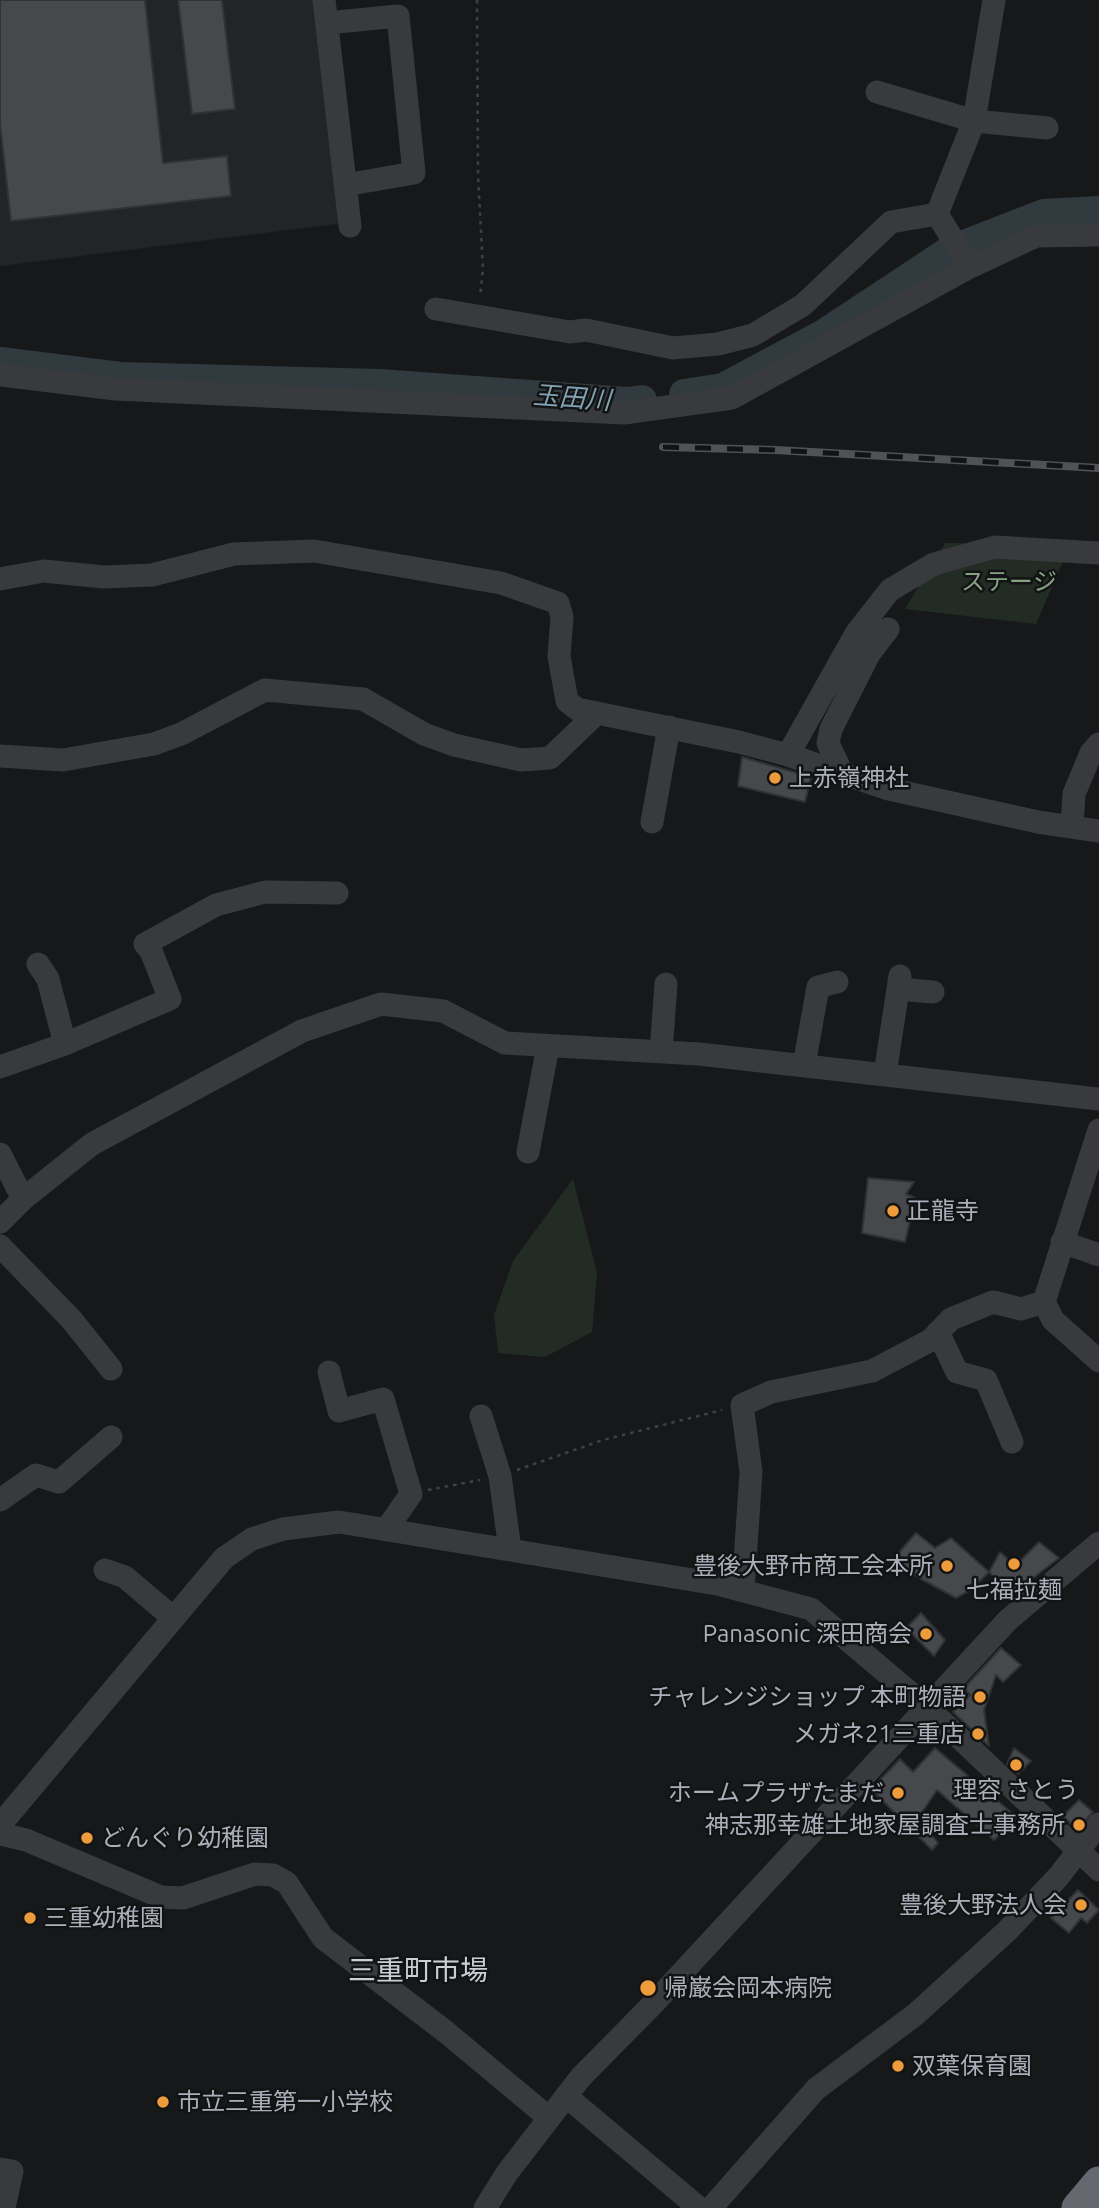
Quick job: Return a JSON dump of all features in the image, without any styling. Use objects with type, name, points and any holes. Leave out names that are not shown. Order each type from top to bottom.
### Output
[{"type":"highway","points":[[1078,2208],[1099,2183]]},
{"type":"street","points":[[938,217],[974,121],[994,0]]},
{"type":"street","points":[[345,185],[414,173],[398,16],[325,11],[345,185],[350,226]]},
{"type":"street","points":[[877,92],[974,121],[1047,128]]},
{"type":"street","points":[[436,309],[570,332],[586,330],[673,348],[718,344],[754,335],[803,305],[891,222],[938,217]]},
{"type":"street","points":[[938,217],[968,263]]},
{"type":"street","points":[[0,375],[116,389],[624,413],[732,398],[968,263],[1036,236],[1099,235]]},
{"type":"street","points":[[788,755],[858,632],[890,590],[934,564],[995,547],[1099,553]]},
{"type":"street","points":[[0,579],[44,571],[104,577],[152,575],[234,554],[314,551],[501,583],[558,603],[562,617],[559,656],[567,701],[577,709],[788,755],[889,789],[1099,831]]},
{"type":"street","points":[[842,773],[828,743],[831,729],[869,654],[888,629]]},
{"type":"street","points":[[0,756],[62,760],[154,744],[181,734],[265,691],[363,699],[434,738],[521,760],[551,758],[596,714]]},
{"type":"street","points":[[652,822],[669,727]]},
{"type":"street","points":[[1072,827],[1074,794],[1091,753],[1099,744]]},
{"type":"street","points":[[0,1067],[65,1044],[170,999],[151,951],[145,944],[216,905],[253,895],[289,890],[337,893]]},
{"type":"street","points":[[38,964],[48,979],[65,1044]]},
{"type":"street","points":[[804,1065],[818,987],[837,982]]},
{"type":"street","points":[[885,1074],[899,982],[933,992]]},
{"type":"street","points":[[661,1052],[666,984]]},
{"type":"street","points":[[0,1222],[23,1199],[92,1144],[302,1031],[381,1004],[443,1011],[505,1043],[661,1052],[804,1065],[1099,1099]]},
{"type":"street","points":[[528,1153],[548,1046]]},
{"type":"street","points":[[1099,1130],[1044,1302],[1053,1320],[1099,1361]]},
{"type":"street","points":[[0,1154],[23,1199]]},
{"type":"street","points":[[1062,1242],[1099,1255]]},
{"type":"street","points":[[0,1247],[71,1320],[111,1369]]},
{"type":"street","points":[[743,1590],[751,1472],[742,1405],[771,1392],[872,1371],[931,1340],[951,1320],[993,1302],[1021,1309],[1044,1302]]},
{"type":"street","points":[[939,1332],[957,1372],[986,1380],[1012,1442]]},
{"type":"street","points":[[330,1372],[339,1411],[383,1399],[411,1494],[386,1530]]},
{"type":"street","points":[[481,1416],[500,1476],[510,1550]]},
{"type":"street","points":[[0,1500],[36,1475],[59,1482],[111,1437]]},
{"type":"street","points":[[0,1825],[224,1558],[252,1539],[308,1524],[339,1522],[743,1590],[811,1609],[927,1707],[1078,1853],[1099,1870]]},
{"type":"street","points":[[485,2208],[507,2173],[566,2096],[1008,1620],[1099,1543]]},
{"type":"street","points":[[105,1570],[125,1577],[172,1617]]},
{"type":"street","points":[[711,2208],[816,2089],[916,2014],[1007,1931],[1078,1853],[1099,1824]]},
{"type":"street","points":[[0,1834],[26,1840],[161,1897],[183,1898],[255,1874],[273,1875],[287,1883],[323,1938],[446,2032],[549,2118]]},
{"type":"street","points":[[566,2096],[699,2208]]},
{"type":"street","points":[[0,2169],[12,2171],[4,2208]]},
{"type":"path","points":[[477,0],[478,175],[483,269],[478,318]]},
{"type":"path","points":[[411,1494],[500,1476],[603,1440],[742,1405]]},
{"type":"shaded area","points":[[0,0],[314,0],[344,223],[0,266]]},
{"type":"green space","name":"ステージ","points":[[945,543],[1070,545],[1036,624],[905,609]]},
{"type":"green space","points":[[573,1179],[597,1273],[592,1332],[545,1357],[498,1353],[494,1315],[513,1261]]},
{"type":"building","points":[[0,0],[145,0],[163,163],[227,156],[231,196],[11,221],[0,124]]},
{"type":"building","points":[[178,0],[222,0],[235,109],[192,114]]},
{"type":"building","name":"上赤嶺神社","points":[[742,757],[811,777],[805,802],[738,786]]},
{"type":"building","name":"正龍寺","points":[[868,1178],[914,1182],[906,1194],[921,1201],[921,1221],[910,1221],[905,1242],[862,1233]]},
{"type":"building","name":"豊後大野市商工会本所","points":[[916,1533],[935,1548],[951,1538],[989,1572],[972,1589],[956,1598],[916,1576],[895,1557]]},
{"type":"building","points":[[1039,1542],[1059,1558],[1011,1595],[989,1572],[1000,1552],[1015,1566]]},
{"type":"building","name":"Panasonic 深田商会","points":[[921,1613],[945,1640],[934,1656],[906,1628]]},
{"type":"building","points":[[1001,1648],[1021,1665],[1003,1682],[996,1675],[984,1710],[989,1746],[953,1712],[970,1695],[964,1688]]},
{"type":"building","points":[[935,1748],[1018,1818],[994,1840],[937,1790],[918,1818],[938,1843],[932,1850],[871,1789],[900,1759],[913,1772]]},
{"type":"building","name":"理容 さとう","points":[[1014,1748],[1031,1761],[1018,1774],[1007,1764]]},
{"type":"building","name":"神志那幸雄土地家屋調査士事務所","points":[[1079,1800],[1093,1812],[1077,1830],[1063,1816]]},
{"type":"building","points":[[1078,1890],[1099,1910],[1087,1923],[1081,1918],[1069,1933],[1051,1918]]},
{"type":"waterway","name":"玉田川","points":[[684,394],[723,388],[824,334],[951,250],[1044,214],[1099,211]]},
{"type":"waterway","name":"玉田川","points":[[0,362],[120,377],[379,384],[627,402],[642,400]]},
{"type":"railway","points":[[663,447],[775,450],[1099,468]]},
{"type":"place","name":"上赤嶺神社","points":[[775,778]]},
{"type":"place","name":"正龍寺","points":[[893,1211]]},
{"type":"place","name":"七福拉麺","points":[[1014,1564]]},
{"type":"place","name":"豊後大野市商工会本所","points":[[947,1566]]},
{"type":"place","name":"Panasonic 深田商会","points":[[926,1634]]},
{"type":"place","name":"チャレンジショップ 本町物語","points":[[980,1697]]},
{"type":"place","name":"メガネ21三重店","points":[[978,1734]]},
{"type":"place","name":"理容 さとう","points":[[1016,1765]]},
{"type":"place","name":"ホームプラザたまだ","points":[[898,1793]]},
{"type":"place","name":"神志那幸雄土地家屋調査士事務所","points":[[1079,1825]]},
{"type":"place","name":"どんぐり幼稚園","points":[[87,1838]]},
{"type":"place","name":"豊後大野法人会","points":[[1081,1905]]},
{"type":"place","name":"三重幼稚園","points":[[30,1918]]},
{"type":"place","name":"帰巌会岡本病院","points":[[648,1988]]},
{"type":"place","name":"双葉保育園","points":[[898,2066]]},
{"type":"place","name":"市立三重第一小学校","points":[[163,2102]]},
{"type":"district","name":"三重町市場","points":[[418,1971]]}]
